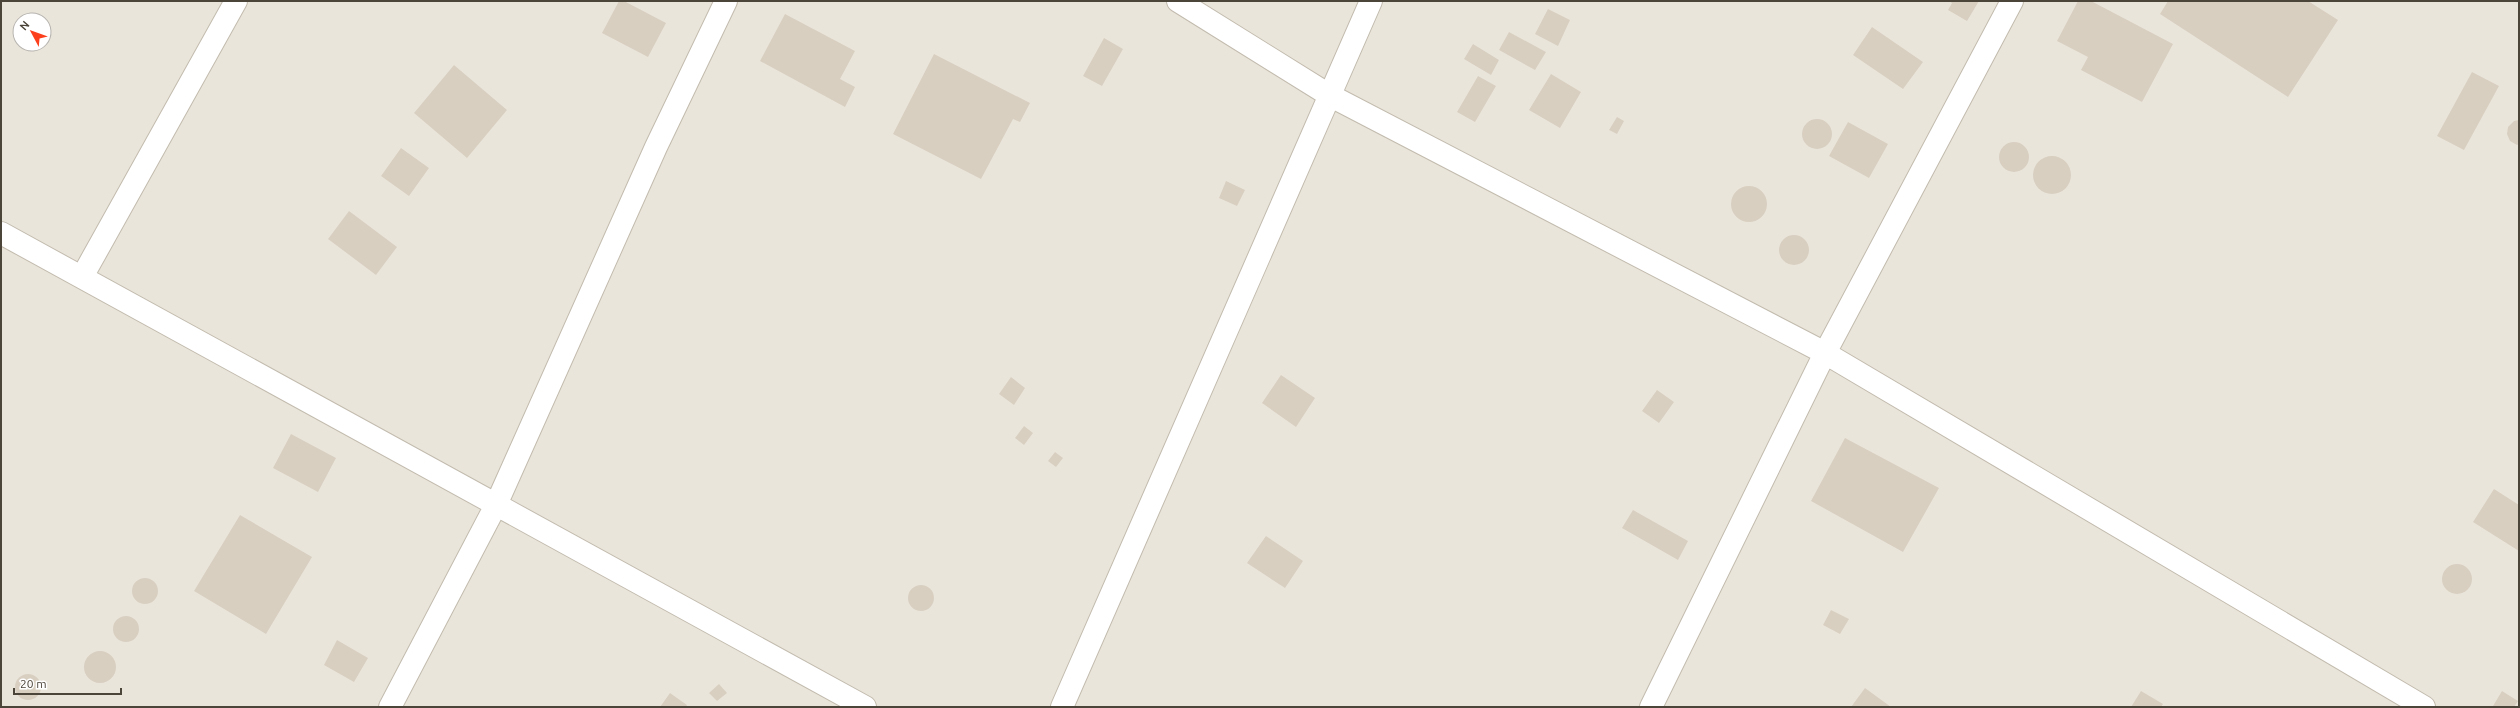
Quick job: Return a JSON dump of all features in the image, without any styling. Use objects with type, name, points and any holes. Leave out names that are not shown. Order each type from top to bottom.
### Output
[{"type":"street","points":[[82,277],[236,1]]},
{"type":"street","points":[[390,707],[496,505],[656,147],[726,1]]},
{"type":"street","points":[[1178,1],[1329,95],[1825,354],[2424,707]]},
{"type":"street","points":[[1062,707],[1371,1]]},
{"type":"street","points":[[1651,707],[1825,354],[2012,1]]},
{"type":"street","points":[[1,233],[865,707]]},
{"type":"shaded area","points":[[1,1],[2519,1],[2519,707],[1,707]]},
{"type":"building","points":[[619,1],[624,1],[666,23],[648,57],[602,33]]},
{"type":"building","points":[[1949,1],[1979,1],[1967,21],[1948,10],[1952,3]]},
{"type":"building","points":[[2078,1],[2091,1],[2173,44],[2142,102],[2081,70],[2088,57],[2057,41]]},
{"type":"building","points":[[2168,1],[2308,1],[2338,20],[2288,97],[2160,14]]},
{"type":"building","points":[[1548,9],[1570,20],[1558,46],[1535,34]]},
{"type":"building","points":[[785,14],[855,51],[840,79],[855,87],[845,107],[760,61]]},
{"type":"building","points":[[1872,27],[1923,62],[1903,89],[1853,55]]},
{"type":"building","points":[[1509,32],[1546,52],[1535,70],[1499,50]]},
{"type":"building","points":[[1104,38],[1123,49],[1102,86],[1083,76]]},
{"type":"building","points":[[1473,44],[1499,60],[1491,75],[1464,59]]},
{"type":"building","points":[[934,54],[1030,103],[1020,122],[1013,119],[981,179],[893,134]]},
{"type":"building","points":[[454,65],[507,110],[467,158],[414,113]]},
{"type":"building","points":[[2472,72],[2499,86],[2464,150],[2437,136]]},
{"type":"building","points":[[1551,74],[1581,92],[1560,128],[1529,110]]},
{"type":"building","points":[[1478,76],[1496,86],[1475,122],[1457,112]]},
{"type":"building","points":[[1617,117],[1624,121],[1617,134],[1609,130]]},
{"type":"building","points":[[1817,119],[1828,123],[1832,134],[1828,145],[1817,149],[1806,145],[1802,134],[1806,123]]},
{"type":"building","points":[[2519,120],[2519,144],[2517,145],[2510,141],[2507,134],[2508,127],[2514,121]]},
{"type":"building","points":[[1848,122],[1888,144],[1869,178],[1829,156]]},
{"type":"building","points":[[2014,142],[2025,146],[2029,157],[2025,168],[2014,172],[2003,168],[1999,157],[2003,146]]},
{"type":"building","points":[[401,148],[429,168],[409,196],[381,176]]},
{"type":"building","points":[[2048,156],[2056,156],[2068,165],[2071,175],[2068,185],[2062,191],[2056,194],[2048,194],[2036,185],[2033,179],[2033,171],[2042,159]]},
{"type":"building","points":[[1226,181],[1245,190],[1237,206],[1219,198]]},
{"type":"building","points":[[1753,186],[1762,191],[1766,197],[1766,211],[1762,217],[1753,222],[1745,222],[1736,217],[1732,211],[1731,200],[1736,191],[1742,187]]},
{"type":"building","points":[[349,211],[397,247],[376,275],[328,239]]},
{"type":"building","points":[[1794,235],[1800,236],[1808,244],[1808,256],[1800,264],[1794,265],[1788,264],[1780,256],[1779,250],[1780,244],[1788,236]]},
{"type":"building","points":[[1281,375],[1315,398],[1296,427],[1262,403]]},
{"type":"building","points":[[1011,377],[1025,388],[1014,405],[999,394]]},
{"type":"building","points":[[1657,390],[1674,402],[1659,423],[1642,411]]},
{"type":"building","points":[[1024,426],[1033,433],[1024,445],[1015,438]]},
{"type":"building","points":[[291,434],[336,458],[318,492],[273,468]]},
{"type":"building","points":[[1845,438],[1939,488],[1903,552],[1811,501]]},
{"type":"building","points":[[1055,452],[1063,458],[1056,467],[1048,461]]},
{"type":"building","points":[[2494,489],[2519,505],[2519,551],[2473,522]]},
{"type":"building","points":[[1633,510],[1688,541],[1678,560],[1622,528]]},
{"type":"building","points":[[240,515],[312,557],[266,634],[194,591]]},
{"type":"building","points":[[1266,536],[1303,561],[1285,588],[1247,563]]},
{"type":"building","points":[[2457,564],[2463,565],[2471,573],[2471,585],[2463,593],[2457,594],[2451,593],[2443,585],[2442,579],[2443,573],[2451,565]]},
{"type":"building","points":[[145,578],[154,582],[158,591],[154,600],[145,604],[136,600],[132,591],[136,582]]},
{"type":"building","points":[[921,585],[930,589],[934,598],[930,607],[921,611],[912,607],[908,598],[912,589]]},
{"type":"building","points":[[1831,610],[1849,619],[1840,634],[1823,625]]},
{"type":"building","points":[[126,616],[135,620],[139,629],[135,638],[126,642],[117,638],[113,629],[117,620]]},
{"type":"building","points":[[337,640],[368,658],[354,682],[324,665]]},
{"type":"building","points":[[100,651],[111,656],[116,667],[111,678],[100,683],[89,678],[84,667],[89,656]]},
{"type":"building","points":[[28,674],[37,678],[41,687],[37,696],[28,700],[19,696],[15,687],[19,678]]},
{"type":"building","points":[[719,684],[727,693],[717,701],[709,693]]},
{"type":"building","points":[[1865,688],[1891,707],[1851,707]]},
{"type":"building","points":[[2141,691],[2163,704],[2161,707],[2131,707]]},
{"type":"building","points":[[2502,691],[2518,701],[2514,707],[2493,706]]},
{"type":"building","points":[[670,693],[687,705],[686,707],[660,707]]}]
